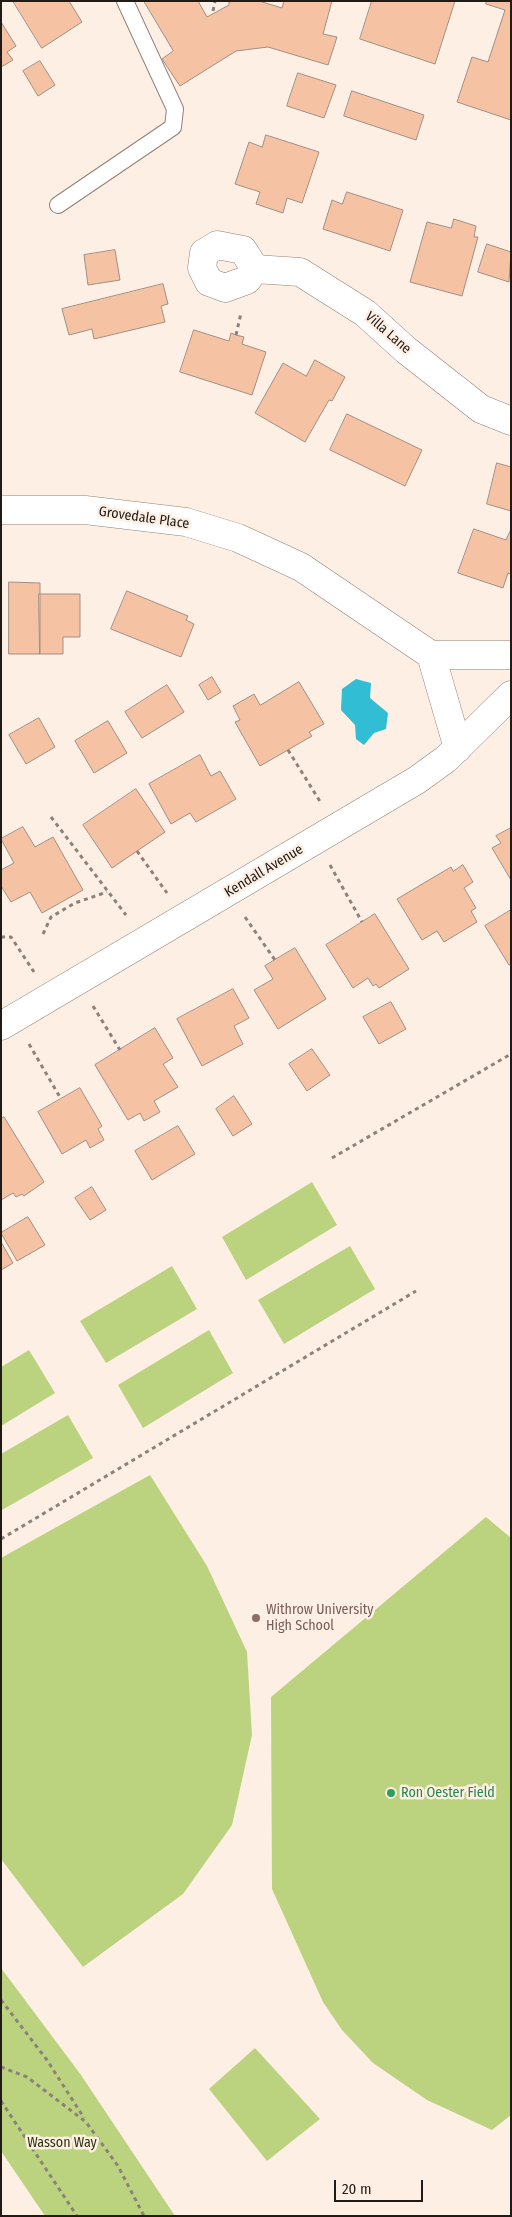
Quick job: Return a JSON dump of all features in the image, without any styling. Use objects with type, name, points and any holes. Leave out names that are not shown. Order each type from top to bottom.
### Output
[{"type":"street","name":"Villa Lane","points":[[255,269],[300,272],[366,313],[406,350],[482,409],[511,421]]},
{"type":"street","name":"Grovedale Place","points":[[1,510],[85,510],[103,512],[186,522],[238,538],[301,567],[431,655]]},
{"type":"street","points":[[458,748],[431,655],[511,655]]},
{"type":"street","name":"Kendall Avenue","points":[[1,1026],[417,780],[458,748],[511,695]]},
{"type":"lane","points":[[58,205],[174,126],[175,109],[125,1]]},
{"type":"path","points":[[213,11],[215,1]]},
{"type":"path","points":[[288,750],[362,922]]},
{"type":"path","points":[[51,817],[126,915]]},
{"type":"path","points":[[137,851],[183,919]]},
{"type":"path","points":[[44,934],[51,916],[75,904],[107,892]]},
{"type":"path","points":[[245,917],[276,960]]},
{"type":"path","points":[[1,936],[11,937],[33,971]]},
{"type":"path","points":[[93,1006],[120,1050]]},
{"type":"path","points":[[29,1044],[61,1099]]},
{"type":"path","points":[[332,1158],[511,1054]]},
{"type":"path","points":[[1,1539],[416,1291]]},
{"type":"path","points":[[1,2000],[47,2060],[86,2122],[118,2166],[144,2216]]},
{"type":"path","points":[[1,2067],[27,2077],[86,2122]]},
{"type":"path","points":[[1,2101],[77,2216]]},
{"type":"green space","points":[[312,1182],[337,1225],[246,1280],[222,1237]]},
{"type":"green space","points":[[350,1246],[375,1289],[284,1344],[258,1300]]},
{"type":"green space","points":[[172,1266],[197,1309],[106,1363],[80,1321]]},
{"type":"green space","points":[[209,1330],[233,1373],[143,1428],[118,1385]]},
{"type":"green space","points":[[29,1350],[55,1393],[1,1426],[1,1367]]},
{"type":"green space","points":[[68,1415],[93,1458],[2,1510],[1,1454]]},
{"type":"green space","points":[[150,1475],[207,1566],[247,1652],[252,1735],[232,1825],[183,1894],[83,1967],[1,1859],[1,1558]]},
{"type":"green space","name":"Ron Oester Field","points":[[486,1517],[511,1538],[511,2115],[492,2130],[427,2100],[373,2063],[342,2030],[323,2002],[272,1889],[271,1697]]},
{"type":"green space","name":"Wasson Way","points":[[1,1968],[81,2075],[175,2216],[45,2216],[1,2151]]},
{"type":"green space","points":[[255,2048],[320,2119],[267,2161],[209,2089]]},
{"type":"water","points":[[356,679],[371,683],[370,698],[388,713],[386,729],[374,733],[364,745],[356,739],[355,725],[341,710],[342,689]]},
{"type":"building","points":[[13,1],[69,1],[82,22],[42,48]]},
{"type":"building","points":[[144,1],[198,1],[207,17],[229,5],[229,1],[259,1],[282,8],[284,1],[332,1],[323,34],[337,37],[328,65],[268,47],[236,51],[180,86],[162,59],[173,51]]},
{"type":"building","points":[[372,1],[455,1],[435,64],[360,39]]},
{"type":"building","points":[[487,1],[511,1],[511,120],[457,102],[472,57],[488,62],[505,10],[486,4]]},
{"type":"building","points":[[1,22],[16,46],[7,52],[13,60],[1,67]]},
{"type":"building","points":[[40,61],[55,85],[38,96],[23,71]]},
{"type":"building","points":[[298,73],[336,85],[324,118],[287,106]]},
{"type":"building","points":[[352,91],[424,115],[416,140],[344,116]]},
{"type":"building","points":[[266,135],[319,152],[302,203],[287,198],[283,213],[256,204],[260,192],[235,184],[249,142],[262,147]]},
{"type":"building","points":[[347,192],[403,210],[390,251],[323,229],[332,200],[342,204]]},
{"type":"building","points":[[454,219],[476,226],[474,237],[478,237],[462,296],[410,282],[427,222],[451,228]]},
{"type":"building","points":[[487,244],[511,252],[509,282],[478,272]]},
{"type":"building","points":[[115,250],[120,280],[88,285],[84,255]]},
{"type":"building","points":[[163,284],[168,304],[161,306],[165,322],[94,339],[92,329],[69,335],[62,309]]},
{"type":"building","points":[[194,330],[229,341],[231,333],[244,337],[242,344],[266,352],[252,395],[180,372]]},
{"type":"building","points":[[315,360],[345,377],[332,401],[329,400],[305,442],[255,413],[283,363],[306,376]]},
{"type":"building","points":[[347,414],[422,450],[405,486],[330,450]]},
{"type":"building","points":[[497,463],[511,467],[511,511],[487,504]]},
{"type":"building","points":[[474,529],[506,540],[511,529],[511,574],[508,573],[503,588],[458,573]]},
{"type":"building","points":[[9,582],[40,583],[40,654],[9,654]]},
{"type":"building","points":[[127,591],[188,616],[186,620],[194,624],[181,657],[111,629]]},
{"type":"building","points":[[39,594],[80,594],[80,637],[63,637],[63,654],[40,654]]},
{"type":"building","points":[[212,677],[221,692],[208,700],[199,685]]},
{"type":"building","points":[[299,682],[324,724],[309,732],[312,736],[260,766],[235,722],[240,720],[233,706],[254,694],[260,705]]},
{"type":"building","points":[[167,685],[184,712],[142,738],[125,712]]},
{"type":"building","points":[[39,718],[55,747],[26,764],[9,735]]},
{"type":"building","points":[[108,721],[127,753],[94,773],[75,741]]},
{"type":"building","points":[[200,755],[211,776],[220,771],[236,799],[196,822],[190,813],[171,824],[149,784]]},
{"type":"building","points":[[136,789],[165,832],[112,868],[83,825]]},
{"type":"building","points":[[23,827],[35,847],[53,837],[83,890],[42,913],[30,892],[11,902],[1,886],[1,870],[14,863],[1,839]]},
{"type":"building","points":[[511,828],[511,880],[492,848],[501,843],[496,836]]},
{"type":"building","points":[[463,865],[473,882],[464,888],[476,908],[471,911],[477,922],[444,942],[437,931],[422,940],[397,899],[451,867],[453,871]]},
{"type":"building","points":[[511,910],[511,964],[509,965],[485,926]]},
{"type":"building","points":[[375,914],[409,969],[379,988],[376,984],[373,986],[368,978],[353,988],[326,945]]},
{"type":"building","points":[[295,948],[326,999],[278,1029],[254,990],[273,979],[265,966]]},
{"type":"building","points":[[233,989],[249,1018],[234,1026],[243,1044],[202,1066],[177,1019]]},
{"type":"building","points":[[391,1002],[406,1029],[379,1044],[363,1017]]},
{"type":"building","points":[[155,1028],[173,1058],[163,1064],[178,1087],[154,1101],[160,1112],[144,1121],[140,1113],[128,1120],[95,1065]]},
{"type":"building","points":[[312,1049],[330,1075],[307,1091],[289,1064]]},
{"type":"building","points":[[80,1088],[102,1126],[98,1129],[104,1140],[90,1148],[86,1140],[62,1154],[38,1112]]},
{"type":"building","points":[[234,1096],[252,1124],[233,1136],[216,1109]]},
{"type":"building","points":[[4,1117],[44,1182],[24,1196],[22,1194],[16,1197],[13,1193],[1,1200],[1,1119]]},
{"type":"building","points":[[178,1126],[195,1154],[152,1180],[135,1151]]},
{"type":"building","points":[[92,1187],[106,1210],[90,1220],[75,1198]]},
{"type":"building","points":[[28,1217],[45,1245],[17,1261],[1,1233]]},
{"type":"building","points":[[1,1242],[13,1263],[1,1270]]},
{"type":"place","name":"Withrow University High School","points":[[256,1618]]},
{"type":"place","name":"Ron Oester Field","points":[[391,1793]]}]
